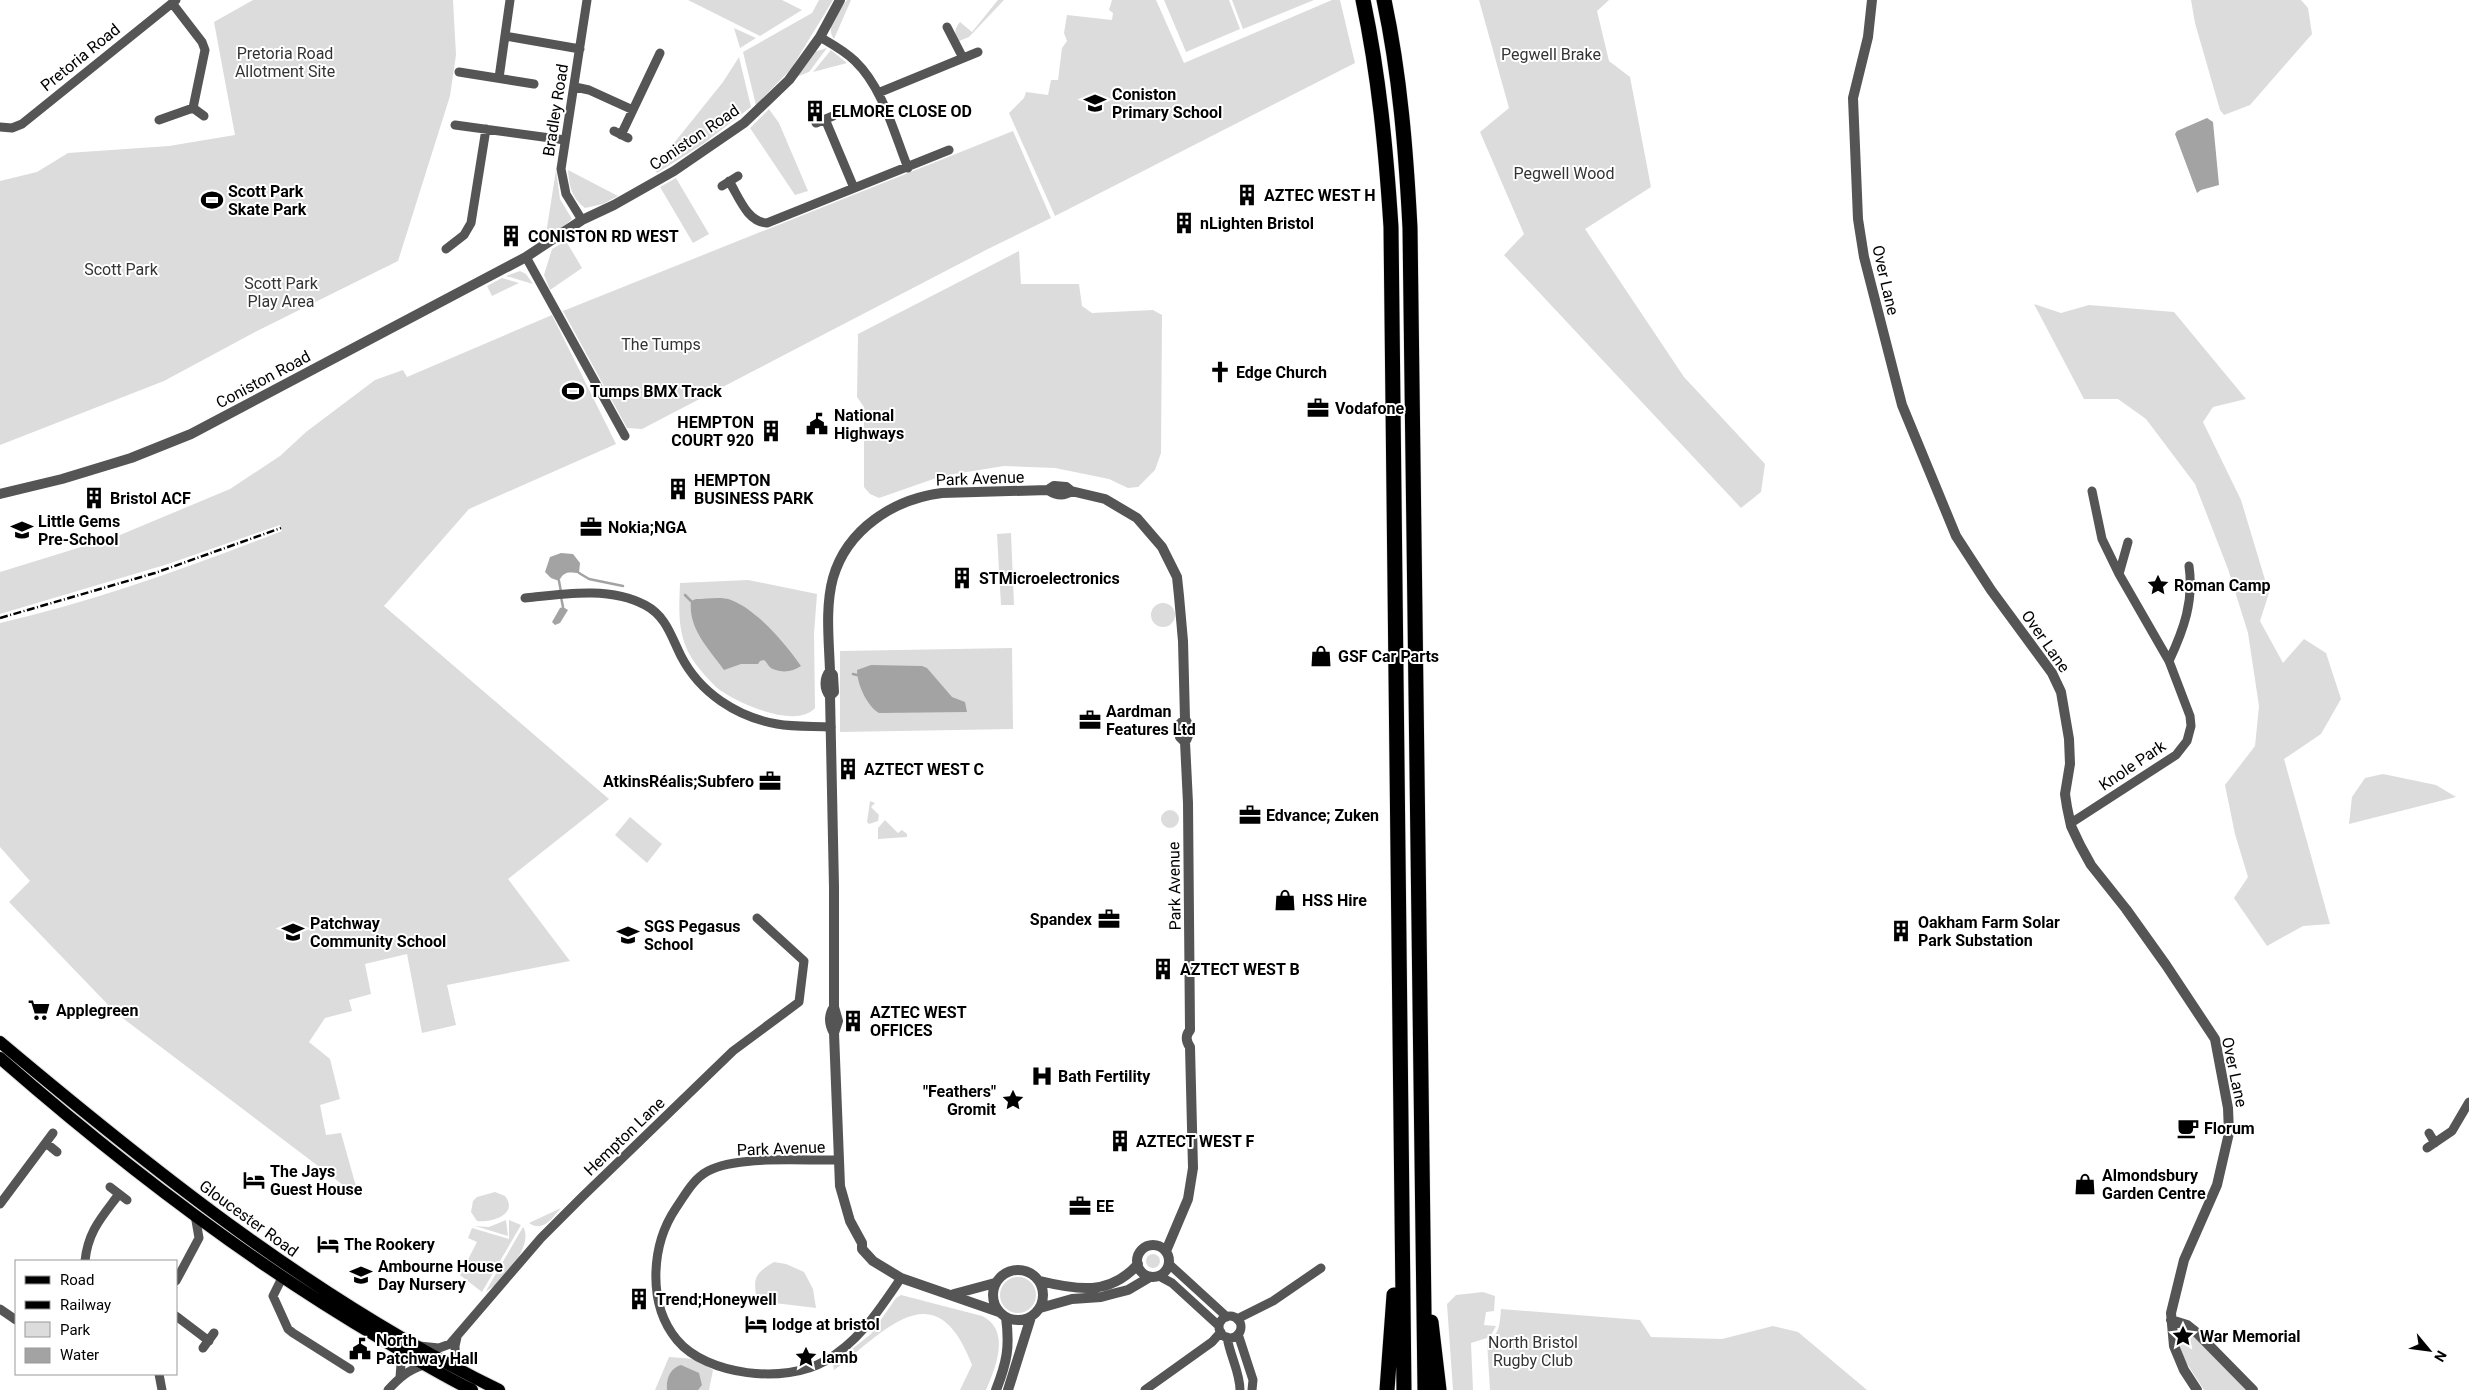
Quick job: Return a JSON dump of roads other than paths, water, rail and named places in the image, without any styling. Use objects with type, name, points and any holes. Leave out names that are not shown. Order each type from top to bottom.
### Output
[{"type":"highway","points":[[1363,0],[1375,57],[1384,128],[1390,227],[1404,1390]]},
{"type":"highway","points":[[1384,0],[1395,51],[1403,118],[1410,228],[1425,1390]]},
{"type":"highway","points":[[1387,1390],[1401,1188]]},
{"type":"highway","points":[[1423,1273],[1436,1346],[1439,1390]]},
{"type":"main road","name":"Gloucester Road","points":[[0,1042],[106,1131],[195,1200],[288,1268],[456,1369],[500,1390]]},
{"type":"main road","name":"Gloucester Road","points":[[0,1058],[66,1116],[195,1215],[282,1278],[424,1365],[472,1390]]},
{"type":"main road","points":[[0,1062],[24,1078]]},
{"type":"street","points":[[499,78],[510,0]]},
{"type":"street","name":"Bradley Road","points":[[582,220],[572,205],[562,178],[565,140],[588,0]]},
{"type":"street","name":"Coniston Road","points":[[0,494],[62,479],[131,458],[191,434],[526,257],[582,220],[614,205],[674,171],[744,123],[790,80],[820,36],[840,0]]},
{"type":"street","name":"Over Lane","points":[[1872,0],[1868,37],[1853,98],[1858,219],[1866,267],[1902,405],[1940,500],[1966,553],[2052,673],[2061,692],[2070,738],[2070,764],[2066,794],[2071,824],[2091,865],[2126,908],[2208,1025],[2215,1039],[2228,1108],[2229,1133],[2217,1185],[2184,1260],[2172,1320],[2174,1346],[2184,1370],[2197,1390]]},
{"type":"street","points":[[174,1],[202,42],[205,50],[193,108]]},
{"type":"street","name":"Pretoria Road","points":[[0,127],[12,128],[22,124],[174,1]]},
{"type":"street","points":[[947,28],[963,58]]},
{"type":"street","points":[[505,36],[580,49]]},
{"type":"street","points":[[820,36],[856,62],[878,93],[908,168]]},
{"type":"street","points":[[878,93],[978,52]]},
{"type":"street","points":[[621,135],[660,53]]},
{"type":"street","points":[[460,72],[534,84]]},
{"type":"street","points":[[574,87],[590,90],[633,110]]},
{"type":"street","points":[[193,108],[204,116]]},
{"type":"street","points":[[159,120],[193,108]]},
{"type":"street","points":[[816,123],[829,117],[854,188]]},
{"type":"street","points":[[454,125],[565,140]]},
{"type":"street","points":[[446,249],[464,235],[472,223],[486,129]]},
{"type":"street","points":[[738,176],[726,184],[752,219],[760,223],[768,223],[950,150]]},
{"type":"street","points":[[526,257],[625,436]]},
{"type":"street","name":"Park Avenue","points":[[1003,1314],[954,1294],[901,1278],[878,1262],[873,1261],[862,1249],[862,1243],[846,1210],[840,1186],[834,1034],[838,1021],[834,1007],[834,887],[830,696],[834,692],[833,675],[830,671],[829,617],[833,578],[842,556],[875,518],[891,507],[925,495],[1048,490],[1054,486],[1066,487],[1071,492],[1105,499],[1138,518],[1162,547],[1177,577],[1183,641],[1185,719],[1180,724],[1180,737],[1185,742],[1188,803],[1190,1030],[1194,1034],[1194,1043],[1190,1047],[1193,1168],[1188,1199],[1173,1230],[1166,1251]]},
{"type":"street","name":"Knole Park","points":[[2071,824],[2176,755],[2188,742],[2191,726],[2190,716],[2169,661],[2119,574],[2102,539],[2092,491]]},
{"type":"street","points":[[2119,574],[2128,542]]},
{"type":"street","points":[[2169,661],[2181,636],[2191,602],[2192,585],[2189,566]]},
{"type":"street","points":[[524,598],[603,593],[623,596],[645,604],[660,615],[687,668],[708,691],[730,708],[748,717],[778,725],[831,727]]},
{"type":"street","name":"Hempton Lane","points":[[417,1346],[445,1347],[458,1337],[541,1238],[581,1198],[733,1051],[799,1002],[806,960],[757,918]]},
{"type":"street","points":[[2429,1133],[2431,1145],[2452,1130],[2469,1102]]},
{"type":"street","points":[[0,1204],[53,1133]]},
{"type":"street","points":[[46,1143],[57,1152]]},
{"type":"street","name":"Park Avenue","points":[[839,1160],[749,1161],[709,1170],[697,1178],[670,1217],[659,1246],[656,1279],[664,1316],[671,1331],[682,1346],[718,1366],[745,1373],[777,1374],[792,1372],[824,1362],[850,1344],[878,1313],[901,1278]]},
{"type":"street","points":[[110,1187],[127,1200]]},
{"type":"street","points":[[85,1260],[86,1245],[92,1231],[119,1194]]},
{"type":"street","points":[[178,1276],[199,1238],[195,1215]]},
{"type":"street","name":"Park Avenue","points":[[1156,1245],[1173,1230]]},
{"type":"street","points":[[1238,1334],[1222,1332],[1172,1284],[1144,1274],[1138,1264],[1138,1258],[1143,1249],[1156,1245],[1166,1251],[1169,1264],[1227,1317],[1238,1319],[1273,1301],[1321,1268]]},
{"type":"street","points":[[996,1390],[1006,1364],[1009,1341],[1003,1314],[993,1298],[995,1283],[1000,1277],[1014,1270],[1025,1270],[1040,1282],[1071,1288],[1104,1286],[1116,1284],[1127,1277],[1138,1264]]},
{"type":"street","points":[[1003,1314],[1023,1320],[1040,1308],[1072,1299],[1116,1294],[1164,1273],[1169,1264]]},
{"type":"street","points":[[282,1278],[272,1296],[288,1329],[342,1358],[350,1369]]},
{"type":"street","points":[[1040,1282],[1043,1290],[1040,1308]]},
{"type":"street","points":[[954,1294],[995,1283]]},
{"type":"street","points":[[0,1309],[15,1319]]},
{"type":"street","points":[[1008,1390],[1031,1316]]},
{"type":"street","points":[[1227,1317],[1222,1320],[1222,1332],[1238,1374],[1240,1390]]},
{"type":"street","points":[[178,1318],[209,1341]]},
{"type":"street","points":[[1238,1319],[1241,1328],[1238,1334],[1253,1380],[1252,1390]]},
{"type":"street","points":[[2172,1320],[2187,1325],[2197,1333],[2253,1390]]},
{"type":"street","points":[[1145,1390],[1212,1342],[1222,1332]]},
{"type":"street","points":[[456,1369],[455,1346],[458,1337]]},
{"type":"street","points":[[400,1377],[402,1352]]},
{"type":"street","points":[[388,1390],[400,1377],[412,1369],[424,1365]]},
{"type":"street","points":[[159,1375],[162,1390]]},
{"type":"water","points":[[2207,118],[2213,122],[2219,185],[2197,193],[2175,134],[2177,131]]},
{"type":"water","points":[[561,553],[573,554],[580,563],[579,573],[567,573],[559,581],[551,578],[545,572],[550,557]]},
{"type":"water","points":[[723,598],[731,600],[751,611],[770,628],[801,666],[791,671],[780,671],[771,668],[764,660],[758,664],[741,664],[724,670],[696,630],[691,611],[691,601],[696,599]]},
{"type":"water","points":[[563,607],[568,610],[560,623],[555,625],[552,622],[560,608]]},
{"type":"water","points":[[871,665],[922,666],[927,668],[952,697],[965,702],[967,712],[879,713],[867,700],[857,676],[857,670]]},
{"type":"water","points":[[681,1365],[699,1373],[702,1385],[698,1390],[667,1390],[667,1382],[671,1371]]},
{"type":"waterway","points":[[579,573],[589,579],[623,586]]},
{"type":"waterway","points":[[559,581],[561,592]]},
{"type":"waterway","points":[[685,595],[691,601]]},
{"type":"waterway","points":[[561,597],[563,607]]},
{"type":"waterway","points":[[853,674],[857,675]]},
{"type":"railway","points":[[0,618],[155,573],[281,528]]},
{"type":"place","name":"Coniston Primary School","points":[[1095,103]]},
{"type":"place","name":"ELMORE CLOSE OD","points":[[815,111]]},
{"type":"place","name":"AZTEC WEST H","points":[[1247,195]]},
{"type":"place","name":"Scott Park Skate Park","points":[[212,200]]},
{"type":"place","name":"nLighten Bristol","points":[[1184,223]]},
{"type":"place","name":"CONISTON RD WEST","points":[[511,236]]},
{"type":"place","name":"Edge Church","points":[[1220,372]]},
{"type":"place","name":"Tumps BMX Track","points":[[573,391]]},
{"type":"place","name":"Vodafone","points":[[1318,408]]},
{"type":"place","name":"National Highways","points":[[817,424]]},
{"type":"place","name":"HEMPTON COURT 920","points":[[771,431]]},
{"type":"place","name":"HEMPTON BUSINESS PARK","points":[[678,489]]},
{"type":"place","name":"Bristol ACF","points":[[94,498]]},
{"type":"place","name":"Nokia;NGA","points":[[591,527]]},
{"type":"place","name":"Little Gems Pre-School","points":[[22,530]]},
{"type":"place","name":"STMicroelectronics","points":[[962,578]]},
{"type":"place","name":"Roman Camp","points":[[2158,585]]},
{"type":"place","name":"GSF Car Parts","points":[[1321,656]]},
{"type":"place","name":"Aardman Features Ltd","points":[[1090,720]]},
{"type":"place","name":"AZTECT WEST C","points":[[848,769]]},
{"type":"place","name":"AtkinsRéalis;Subfero","points":[[770,781]]},
{"type":"place","name":"Edvance; Zuken","points":[[1250,815]]},
{"type":"place","name":"HSS Hire","points":[[1285,900]]},
{"type":"place","name":"Spandex","points":[[1109,919]]},
{"type":"place","name":"Oakham Farm Solar Park Substation","points":[[1901,931]]},
{"type":"place","name":"Patchway Community School","points":[[293,932]]},
{"type":"place","name":"SGS Pegasus School","points":[[628,935]]},
{"type":"place","name":"AZTECT WEST B","points":[[1163,969]]},
{"type":"place","name":"Applegreen","points":[[39,1010]]},
{"type":"place","name":"AZTEC WEST OFFICES","points":[[853,1021]]},
{"type":"place","name":"Bath Fertility","points":[[1042,1076]]},
{"type":"place","name":"\"Feathers\" Gromit","points":[[1013,1100]]},
{"type":"place","name":"Florum","points":[[2188,1128]]},
{"type":"place","name":"AZTECT WEST F","points":[[1120,1141]]},
{"type":"place","name":"The Jays Guest House","points":[[254,1180]]},
{"type":"place","name":"Almondsbury Garden Centre","points":[[2085,1184]]},
{"type":"place","name":"EE","points":[[1080,1206]]},
{"type":"place","name":"The Rookery","points":[[328,1244]]},
{"type":"place","name":"Ambourne House Day Nursery","points":[[361,1275]]},
{"type":"place","name":"Trend;Honeywell","points":[[639,1299]]},
{"type":"place","name":"lodge at bristol","points":[[756,1324]]},
{"type":"place","name":"War Memorial","points":[[2183,1336]]},
{"type":"place","name":"North Patchway Hall","points":[[360,1349]]},
{"type":"place","name":"lamb","points":[[806,1357]]},
{"type":"park label","name":"Pegwell Brake","points":[[1551,54]]},
{"type":"park label","name":"Pretoria Road Allotment Site","points":[[285,62]]},
{"type":"park label","name":"Pegwell Wood","points":[[1564,173]]},
{"type":"park label","name":"Scott Park","points":[[121,269]]},
{"type":"park label","name":"Scott Park Play Area","points":[[281,292]]},
{"type":"park label","name":"The Tumps","points":[[661,344]]},
{"type":"park label","name":"North Bristol Rugby Club","points":[[1533,1351]]}]
